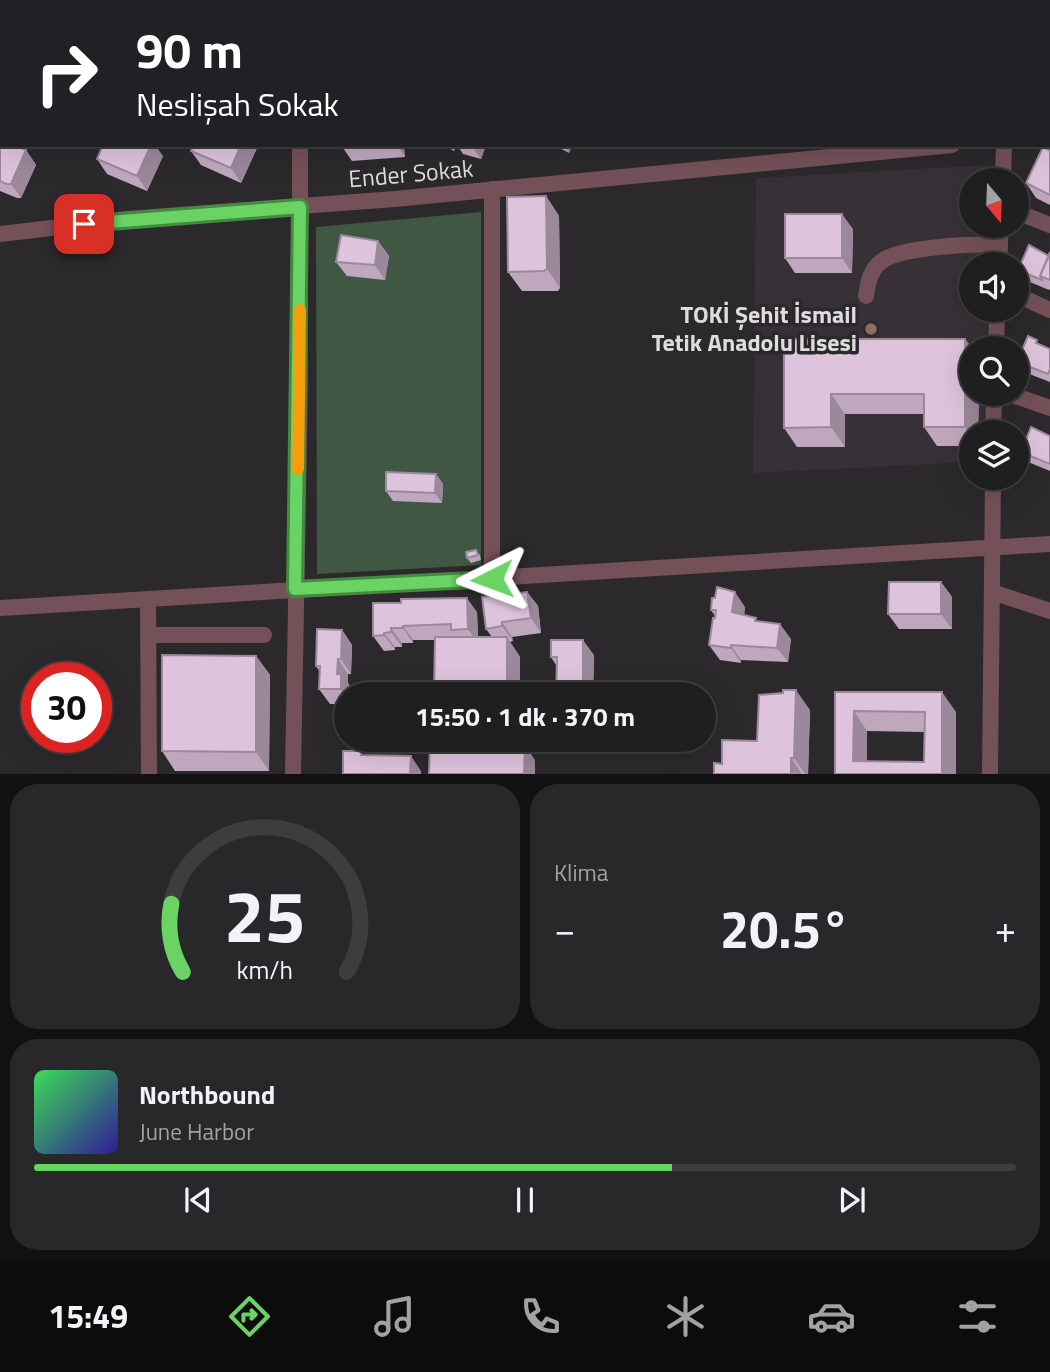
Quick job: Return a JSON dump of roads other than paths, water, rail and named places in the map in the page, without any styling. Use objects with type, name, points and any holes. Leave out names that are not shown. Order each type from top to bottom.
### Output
[{"type":"street","points":[[293,774],[300,147]]},
{"type":"street","name":"Ender Sokak","points":[[0,234],[127,219],[300,207],[931,147]]},
{"type":"street","points":[[1003,168],[1004,147]]},
{"type":"street","points":[[492,189],[492,579]]},
{"type":"street","points":[[1029,217],[1050,225]]},
{"type":"street","points":[[1000,238],[1000,252]]},
{"type":"street","points":[[866,296],[869,275],[884,259],[905,252],[982,244],[1000,245]]},
{"type":"street","points":[[1029,300],[1050,310]]},
{"type":"street","points":[[1029,401],[1050,408]]},
{"type":"street","points":[[990,774],[993,490]]},
{"type":"street","points":[[0,608],[1050,544]]},
{"type":"street","points":[[992,592],[1050,611]]},
{"type":"street","points":[[148,598],[149,774]]},
{"type":"street","points":[[150,635],[264,635]]},
{"type":"place","name":"TOKİ Şehit İsmail Tetik Anadolu Lisesi","points":[[871,329]]}]
